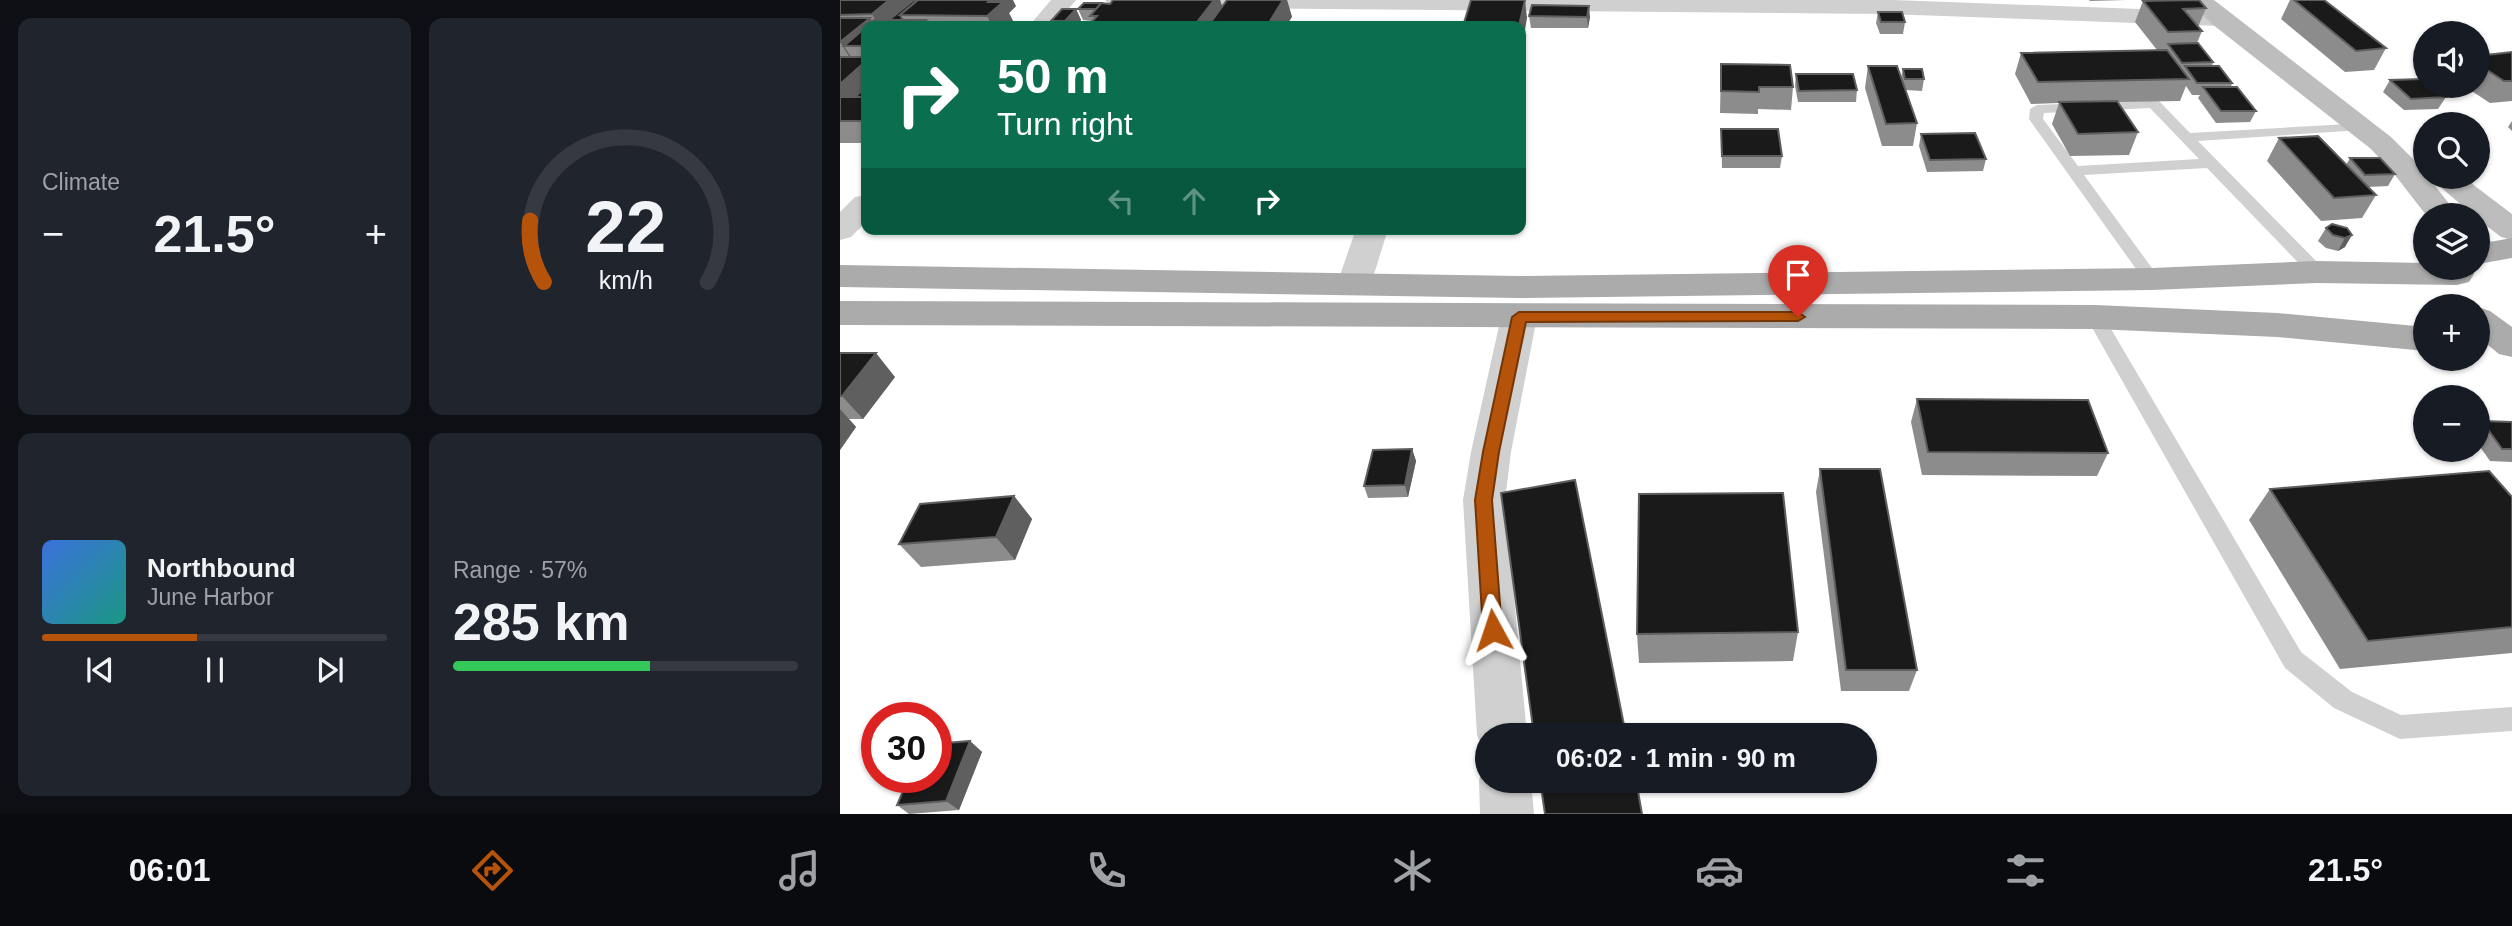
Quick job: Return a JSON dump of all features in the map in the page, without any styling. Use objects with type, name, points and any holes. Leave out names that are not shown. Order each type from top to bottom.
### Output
[{"type":"main road","points":[[2490,256],[2512,248]]},
{"type":"main road","points":[[840,276],[1519,287],[2152,279],[2413,267]]},
{"type":"main road","points":[[840,313],[2095,317],[2277,325],[2413,338]]},
{"type":"main road","points":[[2490,329],[2512,346]]},
{"type":"main road","points":[[2490,345],[2512,346]]},
{"type":"street","points":[[1045,21],[1064,0]]},
{"type":"street","points":[[1117,0],[1886,7],[2221,19]]},
{"type":"street","points":[[2200,0],[2361,126],[2406,169],[2433,203]]},
{"type":"street","points":[[2361,126],[2398,141],[2413,152]]},
{"type":"street","points":[[2459,189],[2512,230]]},
{"type":"street","points":[[840,230],[861,209]]},
{"type":"street","points":[[1354,284],[1370,235]]},
{"type":"street","points":[[1501,723],[1484,500],[1491,452],[1519,317]]},
{"type":"street","points":[[1506,793],[1507,814]]},
{"type":"lane","points":[[2152,279],[2036,119],[2037,109],[2154,104],[2317,272]]},
{"type":"lane","points":[[2188,137],[2361,126]]},
{"type":"lane","points":[[2074,171],[2213,163]]},
{"type":"lane","points":[[2095,317],[2293,660],[2343,700],[2400,727],[2512,719]]},
{"type":"building","points":[[840,0],[889,0],[872,14],[840,15]]},
{"type":"building","points":[[914,0],[918,0],[900,15],[903,20],[889,20]]},
{"type":"building","points":[[918,0],[1003,2],[987,16],[900,15]]},
{"type":"building","points":[[1113,0],[1214,0],[1198,21],[1092,21],[1097,16],[1090,16],[1101,3],[1110,4]]},
{"type":"building","points":[[1227,0],[1283,0],[1270,21],[1212,21]]},
{"type":"building","points":[[1471,0],[1525,0],[1520,21],[1465,21]]},
{"type":"building","points":[[2199,0],[2206,8],[2183,9],[2202,31],[2168,32],[2143,1]]},
{"type":"building","points":[[2294,0],[2324,0],[2386,48],[2356,51]]},
{"type":"building","points":[[1084,3],[1101,3],[1096,9],[1078,9]]},
{"type":"building","points":[[1532,5],[1589,6],[1587,17],[1529,16]]},
{"type":"building","points":[[1062,9],[1076,9],[1065,21],[1051,21]]},
{"type":"building","points":[[1878,12],[1902,12],[1905,22],[1881,22]]},
{"type":"building","points":[[840,18],[870,18],[861,21],[861,25],[840,42]]},
{"type":"building","points":[[874,20],[926,20],[925,21]]},
{"type":"building","points":[[861,31],[861,46],[844,46]]},
{"type":"building","points":[[2198,43],[2213,62],[2182,63],[2168,44]]},
{"type":"building","points":[[2167,50],[2189,79],[2038,82],[2021,53]]},
{"type":"building","points":[[2512,52],[2512,81],[2504,81],[2490,72],[2490,55]]},
{"type":"building","points":[[840,57],[861,57],[861,65],[840,84]]},
{"type":"building","points":[[1721,64],[1790,65],[1793,87],[1759,87],[1759,92],[1721,91]]},
{"type":"building","points":[[1868,66],[1897,66],[1917,123],[1886,124]]},
{"type":"building","points":[[2185,66],[2219,66],[2232,83],[2197,83]]},
{"type":"building","points":[[1903,69],[1922,69],[1924,79],[1905,79]]},
{"type":"building","points":[[1796,74],[1853,74],[1857,90],[1799,91]]},
{"type":"building","points":[[2413,79],[2413,98],[2428,98],[2411,99],[2390,80]]},
{"type":"building","points":[[2203,87],[2237,87],[2256,111],[2221,111]]},
{"type":"building","points":[[840,97],[861,97],[861,121],[840,121]]},
{"type":"building","points":[[2117,101],[2138,132],[2078,134],[2059,102]]},
{"type":"building","points":[[1721,129],[1778,129],[1782,156],[1722,156]]},
{"type":"building","points":[[1975,133],[1986,159],[1930,160],[1921,134]]},
{"type":"building","points":[[2318,136],[2376,195],[2334,198],[2279,138]]},
{"type":"building","points":[[2350,158],[2380,158],[2395,174],[2365,175]]},
{"type":"building","points":[[2332,224],[2347,228],[2352,235],[2345,238],[2333,235],[2326,228]]},
{"type":"building","points":[[840,353],[876,353],[842,396],[840,396]]},
{"type":"building","points":[[1917,399],[2088,400],[2108,453],[1928,452]]},
{"type":"building","points":[[2490,421],[2512,422],[2512,449],[2502,449],[2490,432]]},
{"type":"building","points":[[1412,449],[1405,485],[1364,486],[1373,450]]},
{"type":"building","points":[[1820,469],[1880,469],[1917,670],[1846,670]]},
{"type":"building","points":[[2489,471],[2512,497],[2512,627],[2368,641],[2270,489]]},
{"type":"building","points":[[1575,480],[1624,723],[1532,723],[1501,493]]},
{"type":"building","points":[[1783,493],[1798,632],[1637,634],[1639,494]]},
{"type":"building","points":[[1014,496],[996,537],[899,544],[920,504]]},
{"type":"building","points":[[970,741],[952,786],[952,743]]},
{"type":"building","points":[[902,793],[949,793],[946,801],[897,805]]},
{"type":"building","points":[[1542,793],[1638,793],[1642,814],[1545,814]]},
{"type":"route","points":[[1493,630],[1484,500],[1491,452],[1519,317],[1798,317]]}]
